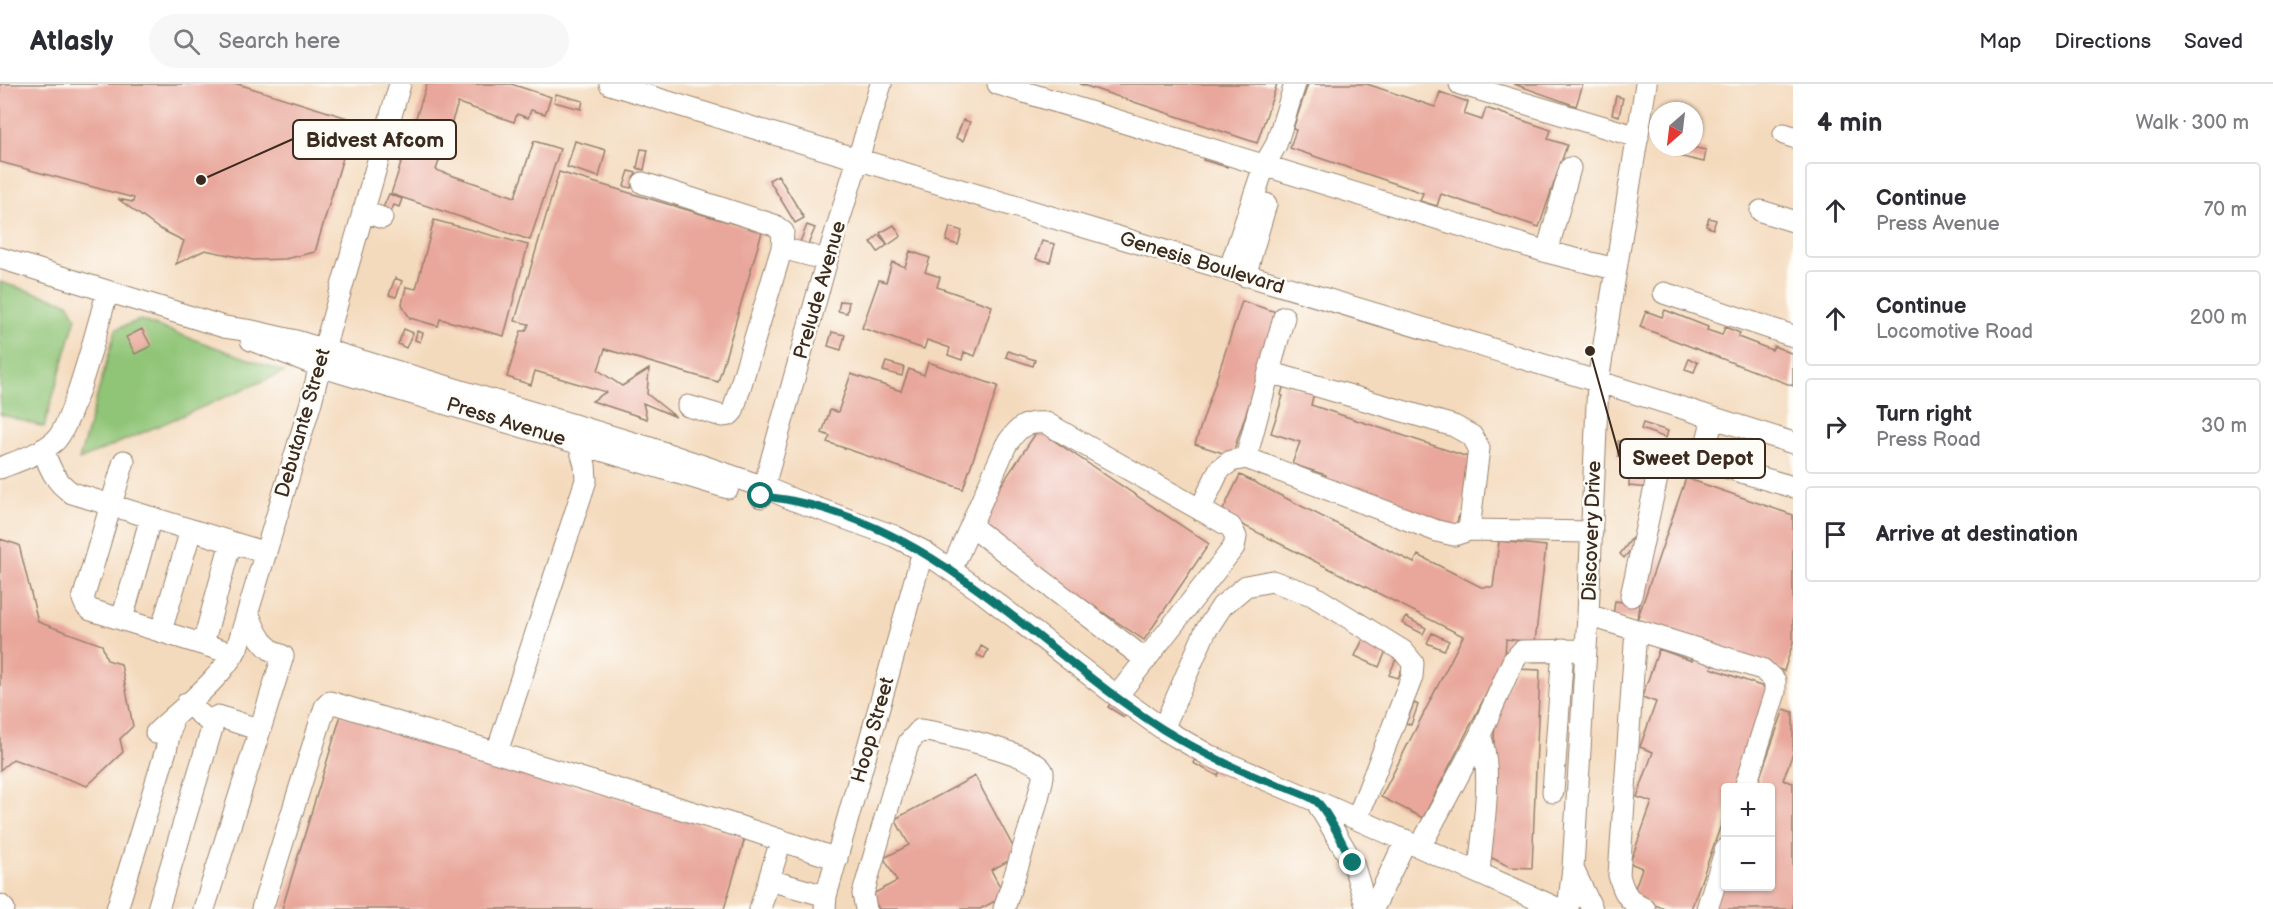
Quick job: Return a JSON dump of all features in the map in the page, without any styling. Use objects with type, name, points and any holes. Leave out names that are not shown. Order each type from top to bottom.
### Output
[{"type":"street","name":"Debutante Street","points":[[156,733],[217,675],[234,654],[311,402],[321,357],[372,214],[400,84]]},
{"type":"street","name":"Genesis Boulevard","points":[[610,84],[1598,381],[1793,443]]},
{"type":"street","name":"Prelude Avenue","points":[[763,491],[827,260],[881,84]]},
{"type":"street","points":[[998,84],[1547,252],[1616,269]]},
{"type":"street","points":[[1237,274],[1295,84]]},
{"type":"street","points":[[1460,84],[1638,137]]},
{"type":"street","name":"Discovery Drive","points":[[1568,909],[1573,868],[1588,615],[1598,381],[1646,84]]},
{"type":"street","points":[[1547,252],[1570,168]]},
{"type":"street","points":[[643,183],[774,225],[783,232],[782,248],[733,411],[729,416],[722,416],[688,406]]},
{"type":"street","points":[[1761,211],[1793,221]]},
{"type":"street","points":[[782,248],[827,260]]},
{"type":"street","name":"Press Avenue","points":[[0,258],[107,293],[224,327],[271,334],[363,379],[579,444],[644,455]]},
{"type":"street","points":[[0,468],[43,449],[55,441],[65,425],[78,391],[107,293]]},
{"type":"street","points":[[1664,293],[1793,336]]},
{"type":"street","points":[[1246,458],[1284,317]]},
{"type":"street","name":"Press Avenue","points":[[224,327],[265,347],[296,358],[321,357],[794,500],[894,536],[923,551],[978,589],[1117,696],[1164,729],[1210,756],[1413,843],[1559,909]]},
{"type":"street","points":[[296,358],[304,371],[311,402],[328,388],[363,379]]},
{"type":"street","points":[[1269,372],[1454,426],[1472,436],[1479,448],[1469,530]]},
{"type":"street","points":[[1702,460],[1713,418]]},
{"type":"street","points":[[951,571],[1006,445],[1016,430],[1031,421],[1046,423],[1231,527],[1236,537],[1233,547],[1117,696]]},
{"type":"street","points":[[498,752],[586,480],[585,465],[579,444]]},
{"type":"street","points":[[43,449],[50,471],[62,487],[72,493],[266,553]]},
{"type":"street","points":[[1631,596],[1659,469],[1668,456],[1683,455],[1793,487]]},
{"type":"street","points":[[1200,510],[1219,470],[1231,461],[1246,458],[1437,531],[1454,535],[1469,530],[1592,532]]},
{"type":"street","points":[[124,461],[83,599],[86,606],[91,610],[234,654]]},
{"type":"street","points":[[122,619],[151,517]]},
{"type":"street","points":[[971,526],[1146,660]]},
{"type":"street","points":[[161,631],[191,530]]},
{"type":"street","points":[[203,645],[231,542]]},
{"type":"street","name":"Hoop Street","points":[[826,903],[923,551]]},
{"type":"street","points":[[1164,729],[1205,632],[1222,606],[1246,586],[1272,581],[1312,595],[1403,651],[1413,663],[1412,677],[1357,819]]},
{"type":"street","points":[[204,909],[283,656],[273,653],[259,638],[248,612]]},
{"type":"street","points":[[1588,615],[1762,669],[1775,681],[1775,692],[1747,783]]},
{"type":"street","points":[[1636,630],[1619,875],[1623,891],[1635,905],[1644,909]]},
{"type":"street","points":[[1553,792],[1563,650]]},
{"type":"street","points":[[1373,909],[1480,735],[1513,661],[1522,651],[1586,650]]},
{"type":"street","points":[[262,909],[325,707],[330,702],[498,752],[837,859]]},
{"type":"street","points":[[117,909],[180,710],[210,721],[213,725],[158,909]]},
{"type":"street","points":[[210,721],[218,716],[260,730]]},
{"type":"street","points":[[866,909],[863,894],[897,777],[909,742],[920,730],[1020,755],[1040,766],[1044,773],[1004,909]]},
{"type":"street","points":[[1479,873],[1487,769],[1480,735]]},
{"type":"street","points":[[1316,801],[1353,863],[1367,909]]},
{"type":"street","points":[[760,909],[781,840]]},
{"type":"street","points":[[1707,909],[1721,862]]},
{"type":"street","points":[[1573,868],[1592,909]]},
{"type":"street","points":[[769,880],[826,903]]},
{"type":"street","points":[[0,905],[4,909]]},
{"type":"green space","points":[[0,282],[68,303],[76,317],[44,427],[0,414]]},
{"type":"green space","points":[[140,320],[284,372],[79,460],[116,329]]},
{"type":"building","points":[[0,84],[238,84],[354,120],[315,252],[285,259],[253,260],[205,250],[176,264],[184,241],[158,228],[118,199],[133,202],[134,198],[0,162]]},
{"type":"building","points":[[427,84],[511,84],[551,97],[545,114],[531,110],[528,118],[517,114],[514,122],[458,103],[436,170],[515,197],[534,141],[560,149],[530,240],[391,194]]},
{"type":"building","points":[[1080,84],[1277,84],[1257,143]]},
{"type":"building","points":[[1308,84],[1367,84],[1435,107],[1440,92],[1468,102],[1464,114],[1482,120],[1486,108],[1551,130],[1548,139],[1567,145],[1539,227],[1441,194],[1437,206],[1420,201],[1423,193],[1290,148],[1296,130],[1293,129]]},
{"type":"building","points":[[1514,84],[1583,84],[1576,106]]},
{"type":"building","points":[[556,94],[583,101],[581,109],[554,102]]},
{"type":"building","points":[[1616,96],[1623,98],[1619,116],[1612,114]]},
{"type":"building","points":[[963,120],[970,122],[963,141],[956,138]]},
{"type":"building","points":[[575,141],[606,150],[599,177],[567,167]]},
{"type":"building","points":[[641,149],[648,150],[644,170],[637,168]]},
{"type":"building","points":[[1703,149],[1706,150],[1704,162],[1678,156],[1703,156]]},
{"type":"building","points":[[1205,154],[1229,161],[1227,167],[1203,160]]},
{"type":"building","points":[[629,171],[636,173],[631,188],[624,186]]},
{"type":"building","points":[[559,172],[762,232],[718,382],[605,349],[598,370],[622,386],[649,369],[647,394],[676,417],[643,403],[647,419],[592,401],[606,392],[535,371],[531,385],[507,377],[521,331],[526,331],[529,324],[515,321]]},
{"type":"building","points":[[778,175],[804,218],[795,223],[769,180]]},
{"type":"building","points":[[389,194],[402,199],[399,207],[394,205],[390,213],[382,210]]},
{"type":"building","points":[[1709,218],[1716,220],[1713,229],[1706,226]]},
{"type":"building","points":[[434,220],[528,245],[504,336],[440,319],[438,326],[410,318],[404,309],[402,304],[406,287],[416,289]]},
{"type":"building","points":[[807,225],[815,228],[805,252],[797,249]]},
{"type":"building","points":[[894,225],[901,236],[888,245],[880,233]]},
{"type":"building","points":[[950,227],[962,231],[958,245],[946,241]]},
{"type":"building","points":[[879,235],[887,245],[878,252],[871,242]]},
{"type":"building","points":[[1042,241],[1055,244],[1050,262],[1036,259]]},
{"type":"building","points":[[910,251],[930,258],[925,272],[940,277],[937,287],[992,306],[975,356],[964,352],[962,360],[948,355],[950,348],[927,340],[924,349],[862,328],[879,280],[886,282],[892,262],[905,267]]},
{"type":"building","points":[[395,278],[402,281],[396,297],[389,295]]},
{"type":"building","points":[[840,301],[849,302],[847,313],[838,311]]},
{"type":"building","points":[[1242,301],[1279,313],[1232,456],[1195,444]]},
{"type":"building","points":[[1665,310],[1708,327],[1707,330],[1722,335],[1725,327],[1740,333],[1738,337],[1772,350],[1774,346],[1793,354],[1793,386],[1640,327],[1646,311],[1662,317]]},
{"type":"building","points":[[142,329],[151,346],[135,354],[126,337]]},
{"type":"building","points":[[404,329],[413,333],[406,348],[398,344]]},
{"type":"building","points":[[417,331],[423,333],[420,342],[415,340]]},
{"type":"building","points":[[832,332],[845,335],[841,350],[828,346]]},
{"type":"building","points":[[1008,351],[1035,360],[1033,366],[1006,357]]},
{"type":"building","points":[[1689,359],[1698,362],[1694,372],[1685,369]]},
{"type":"building","points":[[886,362],[904,367],[902,376],[883,371]]},
{"type":"building","points":[[928,362],[998,386],[963,489],[827,442],[830,436],[822,433],[830,410],[838,412],[851,374],[901,391],[909,369],[924,375]]},
{"type":"building","points":[[1284,384],[1314,393],[1311,405],[1477,460],[1455,528],[1323,484],[1326,475],[1292,464],[1300,442],[1271,433],[1283,396],[1281,395]]},
{"type":"building","points":[[1643,423],[1668,431],[1666,438],[1641,429]]},
{"type":"building","points":[[1038,430],[1209,544],[1144,640],[974,526]]},
{"type":"building","points":[[1618,441],[1632,441],[1632,456],[1618,456]]},
{"type":"building","points":[[1240,475],[1414,563],[1418,555],[1481,587],[1493,587],[1499,541],[1546,546],[1535,642],[1506,639],[1505,657],[1423,818],[1381,797],[1463,636],[1221,514]]},
{"type":"building","points":[[1686,478],[1793,515],[1793,643],[1784,671],[1637,620]]},
{"type":"building","points":[[1629,479],[1651,481],[1650,488],[1629,486]]},
{"type":"building","points":[[1632,538],[1637,542],[1624,558],[1620,554]]},
{"type":"building","points":[[0,539],[19,545],[38,622],[102,645],[107,660],[121,664],[133,726],[120,739],[123,752],[87,786],[13,759],[0,770]]},
{"type":"building","points":[[1615,601],[1639,604],[1637,620],[1613,616]]},
{"type":"building","points":[[1406,617],[1426,628],[1423,634],[1402,623]]},
{"type":"building","points":[[1366,633],[1389,644],[1379,667],[1355,656]]},
{"type":"building","points":[[1432,633],[1449,641],[1444,650],[1427,643]]},
{"type":"building","points":[[981,646],[988,650],[984,658],[977,655]]},
{"type":"building","points":[[1659,649],[1692,661],[1694,656],[1713,662],[1711,668],[1769,689],[1736,783],[1721,783],[1721,825],[1691,909],[1666,909],[1632,897],[1642,868],[1630,863],[1652,802],[1637,797],[1653,752],[1640,747],[1656,702],[1642,697]]},
{"type":"building","points":[[1397,657],[1405,661],[1398,678],[1389,675]]},
{"type":"building","points":[[1515,669],[1540,670],[1532,868],[1510,867],[1490,857],[1495,714]]},
{"type":"building","points":[[1111,702],[1127,712],[1124,717],[1108,707]]},
{"type":"building","points":[[1414,703],[1418,705],[1411,725],[1406,723]]},
{"type":"building","points":[[1784,709],[1793,712],[1793,753],[1783,780],[1793,783],[1793,909],[1712,909],[1721,886],[1721,891],[1775,891],[1775,783],[1758,783]]},
{"type":"building","points":[[341,715],[745,838],[724,909],[282,909]]},
{"type":"building","points":[[1195,759],[1220,771],[1218,776],[1193,763]]},
{"type":"building","points":[[975,776],[1018,856],[991,870],[1005,896],[980,909],[879,909],[871,895],[897,881],[884,858],[909,845],[895,819]]},
{"type":"place","name":"Bidvest Afcom","points":[[201,180]]},
{"type":"place","name":"Sweet Depot","points":[[1590,351]]},
{"type":"route","points":[[761,496],[794,500],[894,536],[923,551],[978,589],[1117,696],[1164,729],[1210,756],[1316,801],[1353,863]]}]
